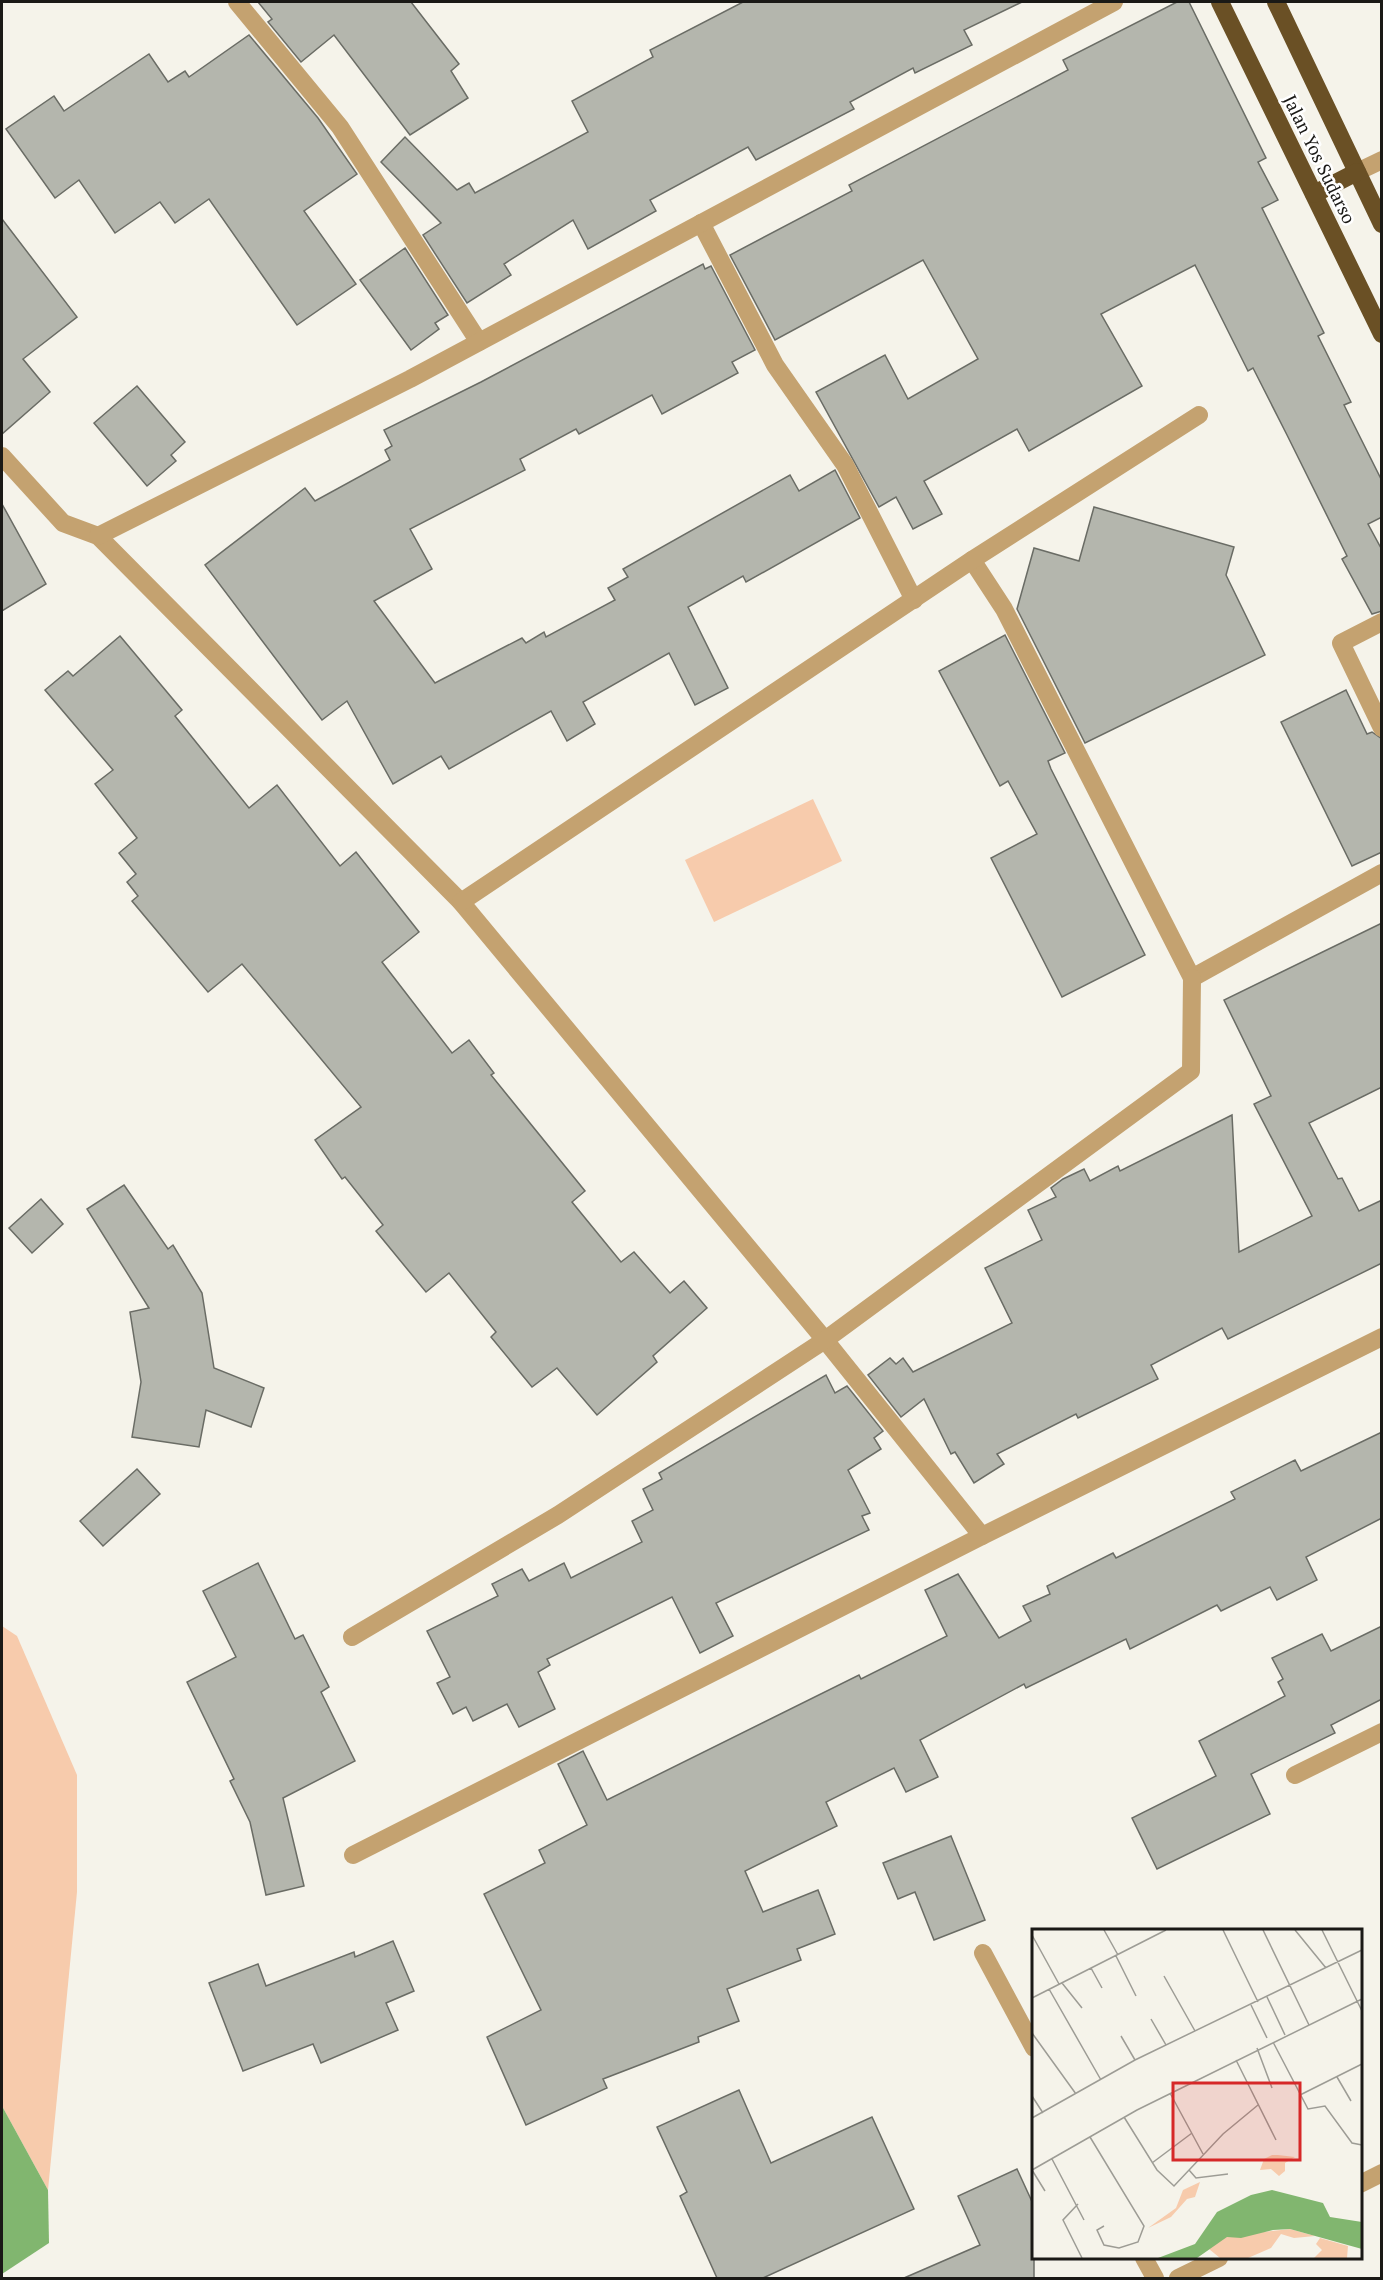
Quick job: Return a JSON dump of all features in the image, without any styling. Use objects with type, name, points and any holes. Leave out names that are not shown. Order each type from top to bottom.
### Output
[{"type":"highway","name":"Jalan Yos Sudarso","points":[[1220,2],[1314,194],[1374,300],[1382,334]]},
{"type":"highway","name":"Jalan Yos Sudarso","points":[[1276,2],[1382,224]]},
{"type":"highway","points":[[1314,194],[1357,172]]},
{"type":"street","points":[[237,2],[340,127],[479,342]]},
{"type":"street","points":[[98,536],[479,342],[1114,2]]},
{"type":"street","points":[[1357,172],[1382,160]]},
{"type":"street","points":[[701,224],[775,365],[845,465],[914,600]]},
{"type":"street","points":[[461,902],[972,560],[1199,415]]},
{"type":"street","points":[[2,456],[63,523],[98,536],[461,902],[825,1340],[981,1536]]},
{"type":"street","points":[[352,1637],[558,1515],[825,1340],[1191,1071],[1192,978],[1004,609],[972,560]]},
{"type":"street","points":[[1382,622],[1341,643],[1382,728]]},
{"type":"street","points":[[1192,978],[1380,876]]},
{"type":"street","points":[[353,1855],[981,1536],[1382,1337]]},
{"type":"street","points":[[1294,1775],[1382,1732]]},
{"type":"street","points":[[984,1953],[1032,2044]]},
{"type":"street","points":[[1362,2183],[1382,2173]]},
{"type":"street","points":[[1145,2259],[1155,2278]]},
{"type":"street","points":[[1178,2278],[1217,2259]]},
{"type":"shaded area","points":[[813,799],[842,861],[714,922],[685,860]]},
{"type":"shaded area","points":[[2,1626],[17,1636],[77,1775],[77,1892],[48,2190],[2,2106]]},
{"type":"shaded area","points":[[2,2106],[48,2190],[49,2243],[2,2274]]},
{"type":"building","points":[[258,2],[411,2],[459,64],[451,71],[468,98],[410,135],[334,35],[301,62],[268,22],[272,19]]},
{"type":"building","points":[[743,2],[1022,2],[964,30],[972,45],[915,73],[913,68],[850,102],[854,109],[756,160],[748,147],[650,200],[656,211],[588,249],[573,220],[504,264],[511,275],[467,303],[423,235],[441,223],[381,162],[405,137],[457,190],[469,183],[475,193],[588,132],[572,101],[653,57],[650,50]]},
{"type":"building","points":[[1177,2],[1189,2],[1266,158],[1258,162],[1278,200],[1262,208],[1324,333],[1318,336],[1351,402],[1344,405],[1382,481],[1382,517],[1368,524],[1382,550],[1382,611],[1372,614],[1342,559],[1347,556],[1287,435],[1253,368],[1248,371],[1195,265],[1101,314],[1142,386],[1029,451],[1017,429],[924,481],[942,514],[913,529],[896,497],[879,507],[816,392],[885,355],[908,399],[978,359],[923,260],[775,340],[730,255],[852,191],[849,185],[1068,70],[1063,60]]},
{"type":"building","points":[[249,35],[318,118],[357,174],[304,211],[356,284],[297,325],[209,199],[175,223],[160,202],[115,233],[79,180],[55,198],[6,129],[54,96],[64,111],[149,54],[168,82],[185,71],[189,77]]},
{"type":"building","points":[[2,219],[77,317],[23,359],[50,392],[2,434]]},
{"type":"building","points":[[405,248],[448,315],[435,323],[439,329],[411,350],[360,280]]},
{"type":"building","points":[[703,264],[705,269],[711,266],[755,350],[732,362],[738,373],[662,414],[652,395],[579,434],[576,429],[520,459],[525,470],[410,529],[432,569],[374,601],[435,683],[522,638],[526,643],[544,632],[546,637],[615,600],[608,588],[628,577],[623,569],[790,475],[799,491],[835,470],[860,518],[746,582],[743,576],[688,607],[728,688],[695,705],[669,653],[583,702],[595,724],[567,741],[551,711],[449,769],[441,756],[393,784],[347,701],[322,720],[205,565],[305,488],[315,501],[390,460],[385,450],[392,446],[384,430],[481,382]]},
{"type":"building","points":[[137,386],[185,442],[171,455],[176,461],[147,486],[94,423]]},
{"type":"building","points":[[2,504],[46,584],[2,611]]},
{"type":"building","points":[[1094,507],[1234,547],[1226,575],[1265,655],[1085,743],[1017,609],[1034,548],[1079,561]]},
{"type":"building","points":[[1005,635],[1065,753],[1048,761],[1051,769],[1145,955],[1062,997],[991,858],[1037,834],[1008,781],[1000,786],[939,671]]},
{"type":"building","points":[[120,636],[182,710],[175,716],[249,808],[277,785],[340,866],[356,852],[419,932],[382,962],[452,1053],[469,1040],[494,1073],[491,1075],[585,1191],[572,1202],[621,1262],[634,1252],[670,1293],[684,1281],[707,1308],[653,1356],[657,1362],[597,1415],[557,1368],[532,1387],[491,1337],[496,1332],[449,1273],[426,1292],[376,1231],[383,1225],[345,1177],[342,1179],[315,1140],[361,1107],[242,964],[208,992],[132,901],[138,896],[127,882],[136,874],[119,853],[137,838],[95,784],[113,770],[45,690],[68,671],[73,676]]},
{"type":"building","points":[[1346,690],[1367,734],[1372,732],[1382,739],[1382,852],[1352,866],[1281,722]]},
{"type":"building","points":[[1382,923],[1382,1087],[1309,1123],[1338,1179],[1342,1178],[1359,1211],[1382,1200],[1382,1263],[1228,1339],[1222,1328],[1151,1365],[1158,1379],[1078,1418],[1076,1414],[997,1454],[1004,1464],[974,1483],[955,1452],[951,1454],[924,1399],[901,1417],[868,1375],[890,1358],[896,1364],[903,1358],[913,1372],[1012,1323],[985,1268],[1042,1240],[1028,1210],[1056,1197],[1051,1188],[1063,1179],[1084,1169],[1090,1181],[1118,1166],[1120,1171],[1232,1115],[1239,1252],[1312,1216],[1254,1104],[1271,1096],[1224,1000]]},
{"type":"building","points":[[124,1185],[168,1249],[173,1245],[202,1293],[214,1368],[264,1388],[251,1427],[206,1410],[199,1447],[132,1437],[141,1382],[130,1312],[149,1308],[87,1209]]},
{"type":"building","points":[[41,1199],[63,1224],[32,1253],[9,1228]]},
{"type":"building","points":[[826,1375],[835,1393],[847,1386],[883,1431],[874,1438],[881,1449],[848,1470],[870,1513],[862,1516],[869,1530],[716,1603],[733,1636],[700,1653],[672,1597],[547,1659],[550,1665],[538,1672],[555,1709],[519,1727],[507,1704],[473,1721],[466,1707],[453,1714],[437,1683],[450,1677],[427,1631],[498,1596],[492,1584],[522,1569],[529,1581],[564,1563],[571,1578],[642,1542],[632,1521],[653,1510],[643,1489],[662,1479],[659,1473]]},
{"type":"building","points":[[1382,1432],[1382,1518],[1306,1557],[1317,1580],[1277,1600],[1270,1587],[1221,1611],[1217,1605],[1130,1649],[1126,1639],[1026,1688],[1024,1684],[920,1740],[938,1777],[906,1792],[894,1768],[826,1802],[837,1826],[745,1871],[763,1912],[818,1890],[835,1934],[797,1949],[801,1960],[727,1989],[739,2021],[698,2037],[699,2042],[603,2079],[607,2088],[526,2125],[487,2037],[541,2010],[484,1894],[545,1863],[539,1850],[587,1825],[558,1764],[583,1751],[607,1800],[859,1675],[861,1679],[947,1636],[925,1590],[958,1574],[999,1638],[1031,1621],[1023,1606],[1050,1594],[1047,1586],[1113,1553],[1116,1558],[1235,1499],[1231,1492],[1295,1460],[1301,1471]]},
{"type":"building","points":[[137,1469],[160,1494],[103,1546],[80,1521]]},
{"type":"building","points":[[258,1563],[295,1639],[303,1635],[329,1687],[321,1692],[355,1761],[283,1798],[304,1886],[266,1895],[250,1822],[230,1781],[234,1779],[187,1682],[236,1657],[203,1591]]},
{"type":"building","points":[[1382,1626],[1382,1699],[1331,1725],[1335,1733],[1251,1774],[1270,1814],[1157,1869],[1132,1818],[1216,1776],[1199,1741],[1285,1696],[1278,1682],[1283,1679],[1272,1658],[1322,1634],[1331,1651]]},
{"type":"building","points":[[951,1836],[985,1920],[934,1940],[915,1892],[898,1899],[883,1863]]},
{"type":"building","points":[[393,1941],[414,1991],[386,2003],[398,2030],[321,2063],[313,2044],[243,2071],[209,1983],[258,1964],[266,1986],[354,1952],[355,1957]]},
{"type":"building","points":[[739,2090],[771,2163],[872,2117],[914,2209],[763,2278],[717,2278],[680,2196],[687,2192],[657,2127]]},
{"type":"building","points":[[1017,2169],[1032,2202],[1034,2278],[904,2278],[980,2245],[958,2196]]}]
